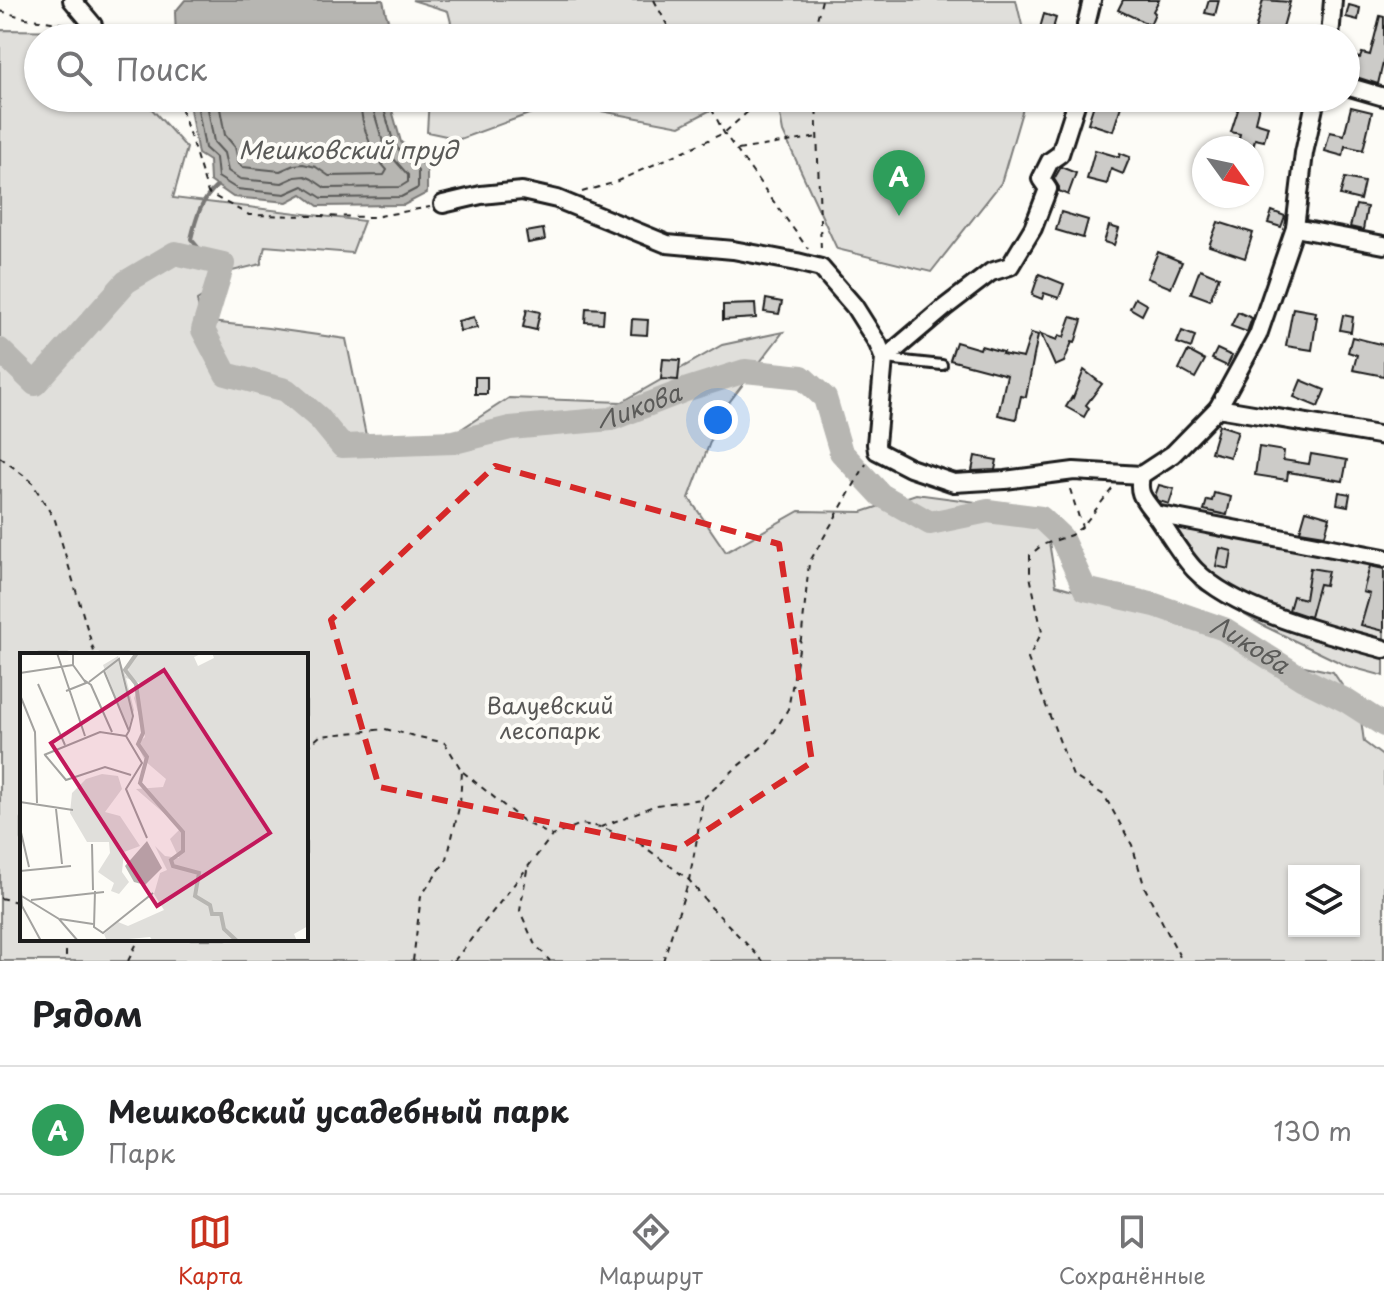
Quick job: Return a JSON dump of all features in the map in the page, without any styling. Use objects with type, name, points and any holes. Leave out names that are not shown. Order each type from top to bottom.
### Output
[{"type":"street","points":[[72,0],[92,24]]},
{"type":"street","points":[[1086,24],[1092,0]]},
{"type":"street","points":[[1331,24],[1333,0]]},
{"type":"street","points":[[1360,90],[1384,97]]},
{"type":"street","points":[[884,359],[991,272],[1010,266],[1033,228],[1048,189],[1041,179],[1050,161],[1060,154],[1074,112]]},
{"type":"street","points":[[443,204],[481,195],[522,191],[557,199],[667,244],[733,250],[821,268],[854,306],[884,359],[877,451],[910,468],[954,483],[1074,471],[1141,475],[1173,454],[1218,408],[1258,335],[1295,228],[1304,153],[1313,112]]},
{"type":"street","points":[[1295,228],[1384,245]]},
{"type":"street","points":[[1218,408],[1384,436]]},
{"type":"street","points":[[1141,475],[1138,488],[1196,571],[1228,594],[1304,627],[1384,649]]},
{"type":"street","points":[[1155,514],[1384,558]]},
{"type":"lane","points":[[884,359],[942,365]]},
{"type":"path","points":[[654,0],[667,24]]},
{"type":"path","points":[[816,23],[822,0]]},
{"type":"path","points":[[0,11],[65,24]]},
{"type":"path","points":[[182,112],[208,193],[249,215],[374,217],[443,204]]},
{"type":"path","points":[[713,112],[724,133],[821,268]]},
{"type":"path","points":[[557,199],[613,183],[724,133],[747,112]]},
{"type":"path","points":[[817,112],[821,268]]},
{"type":"path","points":[[737,150],[818,137]]},
{"type":"path","points":[[0,457],[31,481],[55,520],[94,653]]},
{"type":"path","points":[[601,827],[656,805],[703,799],[768,742],[788,709],[802,633],[809,563],[870,457]]},
{"type":"path","points":[[1065,472],[1082,527]]},
{"type":"path","points":[[1123,475],[1082,527],[1071,535],[1042,545],[1030,555],[1030,576],[1042,632],[1028,659],[1073,776],[1104,795],[1132,845],[1145,888],[1182,961]]},
{"type":"path","points":[[308,746],[320,736],[385,729],[445,743],[462,771],[524,822],[552,836]]},
{"type":"path","points":[[413,961],[421,896],[447,859],[460,803],[462,771]]},
{"type":"path","points":[[663,961],[689,880],[703,799]]},
{"type":"path","points":[[454,961],[552,836],[581,824],[601,827],[638,842],[689,880],[763,961]]},
{"type":"path","points":[[527,868],[520,911],[534,943],[550,961]]},
{"type":"path","points":[[0,898],[20,903]]},
{"type":"path","points":[[128,961],[138,941]]},
{"type":"highlighted area","points":[[495,466],[779,544],[812,762],[678,849],[379,787],[331,620]]},
{"type":"green space","points":[[412,0],[1016,0],[1022,24],[451,24],[448,11]]},
{"type":"green space","name":"Валуевский лесопарк","points":[[0,30],[24,30],[24,112],[155,112],[187,148],[173,198],[364,221],[352,253],[265,246],[261,264],[232,271],[225,283],[197,300],[201,321],[346,339],[369,450],[435,446],[509,398],[622,402],[722,345],[783,332],[721,413],[689,498],[726,552],[799,511],[862,512],[916,494],[1044,511],[1056,585],[1181,616],[1266,658],[1333,672],[1360,712],[1364,742],[1384,757],[1384,961],[0,961]]},
{"type":"green space","points":[[428,112],[534,112],[460,139],[427,132]]},
{"type":"green space","points":[[606,112],[707,112],[680,126]]},
{"type":"green space","points":[[779,112],[1022,112],[1001,183],[931,272],[837,249],[783,132]]},
{"type":"green space","points":[[1172,518],[1384,560],[1384,676],[1347,666],[1264,626],[1197,587],[1160,540]]},
{"type":"water","points":[[185,0],[383,0],[390,24],[175,24],[175,12]]},
{"type":"water","name":"Мешковский пруд","points":[[190,112],[393,112],[401,142],[427,169],[427,193],[404,205],[318,206],[302,194],[287,202],[233,197],[210,181],[209,161],[198,154]]},
{"type":"building","points":[[1123,0],[1159,0],[1150,24],[1118,10]]},
{"type":"building","points":[[1209,0],[1219,0],[1215,15],[1205,13]]},
{"type":"building","points":[[1263,0],[1290,2],[1284,24],[1257,24]]},
{"type":"building","points":[[1349,5],[1360,8],[1358,20],[1346,17]]},
{"type":"building","points":[[1044,14],[1056,18],[1054,24],[1041,24]]},
{"type":"building","points":[[1380,16],[1384,17],[1384,59],[1378,84],[1360,78],[1362,53],[1370,55]]},
{"type":"building","points":[[1360,109],[1372,112],[1363,150],[1345,146],[1343,156],[1325,151],[1330,132],[1344,135],[1350,112],[1360,112]]},
{"type":"building","points":[[1092,112],[1119,112],[1113,131],[1088,123]]},
{"type":"building","points":[[1237,112],[1258,112],[1255,122],[1268,126],[1264,141],[1264,136],[1231,132]]},
{"type":"building","points":[[1095,150],[1130,157],[1123,174],[1111,169],[1107,184],[1087,179]]},
{"type":"building","points":[[1061,167],[1076,173],[1068,195],[1059,191],[1054,179]]},
{"type":"building","points":[[1345,178],[1364,182],[1360,200],[1340,195]]},
{"type":"building","points":[[1356,205],[1367,207],[1363,230],[1350,227]]},
{"type":"building","points":[[1272,211],[1285,216],[1281,227],[1268,223]]},
{"type":"building","points":[[1061,212],[1088,220],[1083,238],[1056,230]]},
{"type":"building","points":[[1218,222],[1253,233],[1245,258],[1209,246]]},
{"type":"building","points":[[1109,226],[1119,229],[1114,245],[1104,242]]},
{"type":"building","points":[[543,229],[545,240],[528,243],[526,232]]},
{"type":"building","points":[[1158,252],[1182,262],[1171,288],[1147,278]]},
{"type":"building","points":[[1200,269],[1219,277],[1210,300],[1191,293]]},
{"type":"building","points":[[1039,274],[1064,284],[1059,298],[1044,293],[1042,299],[1032,295]]},
{"type":"building","points":[[1135,298],[1147,305],[1142,315],[1130,308]]},
{"type":"building","points":[[766,299],[782,302],[779,314],[764,312]]},
{"type":"building","points":[[755,304],[756,318],[723,320],[723,305]]},
{"type":"building","points":[[586,308],[604,309],[603,323],[585,322]]},
{"type":"building","points":[[1293,308],[1316,312],[1312,350],[1286,346]]},
{"type":"building","points":[[527,309],[540,312],[536,330],[523,327]]},
{"type":"building","points":[[1238,312],[1252,318],[1247,332],[1231,326]]},
{"type":"building","points":[[1343,315],[1353,317],[1351,332],[1340,330]]},
{"type":"building","points":[[474,317],[477,328],[460,331],[458,321]]},
{"type":"building","points":[[1071,317],[1082,320],[1075,343],[1072,342],[1064,362],[1055,366],[1041,334],[1057,340],[1059,335],[1064,337]]},
{"type":"building","points":[[632,319],[648,320],[647,335],[631,334]]},
{"type":"building","points":[[1182,331],[1195,336],[1191,348],[1177,343]]},
{"type":"building","points":[[1031,333],[1038,335],[1026,397],[1021,396],[1016,419],[998,415],[1007,375],[950,360],[956,342],[1023,358]]},
{"type":"building","points":[[1352,337],[1384,345],[1384,376],[1353,370],[1357,355],[1348,352]]},
{"type":"building","points":[[1217,349],[1232,356],[1227,366],[1212,359]]},
{"type":"building","points":[[1188,351],[1205,360],[1195,378],[1179,369]]},
{"type":"building","points":[[663,359],[680,360],[678,380],[661,379]]},
{"type":"building","points":[[1084,370],[1102,384],[1086,405],[1089,408],[1084,417],[1066,407]]},
{"type":"building","points":[[475,377],[487,377],[487,394],[475,394]]},
{"type":"building","points":[[1301,380],[1325,390],[1318,407],[1294,397]]},
{"type":"building","points":[[1219,425],[1238,431],[1230,457],[1211,452]]},
{"type":"building","points":[[1259,447],[1284,451],[1283,460],[1309,464],[1311,454],[1347,460],[1343,481],[1288,472],[1287,480],[1255,475]]},
{"type":"building","points":[[975,456],[997,460],[995,470],[972,471]]},
{"type":"building","points":[[1159,485],[1174,489],[1169,504],[1155,496]]},
{"type":"building","points":[[1339,492],[1350,494],[1348,506],[1337,504]]},
{"type":"building","points":[[1214,493],[1231,497],[1227,515],[1204,510],[1207,500],[1212,501]]},
{"type":"building","points":[[1306,510],[1330,517],[1325,535],[1300,531]]},
{"type":"building","points":[[1220,548],[1232,551],[1229,569],[1216,566]]},
{"type":"building","points":[[1370,566],[1384,569],[1384,631],[1361,625],[1370,594],[1363,592]]},
{"type":"building","points":[[1310,568],[1328,571],[1325,585],[1319,584],[1310,617],[1289,610],[1293,596],[1305,599]]},
{"type":"waterway","points":[[208,259],[191,239],[200,210],[217,186]]},
{"type":"waterway","name":"Ликова","points":[[0,350],[35,384],[126,282],[175,253],[223,264],[203,330],[226,374],[286,390],[319,418],[342,446],[454,442],[510,428],[611,419],[745,371],[802,377],[825,398],[841,452],[881,495],[930,523],[988,511],[1041,518],[1061,537],[1085,589],[1155,605],[1224,629],[1384,725]]},
{"type":"place","name":"Мешковский усадебный парк","points":[[899,216]]}]
